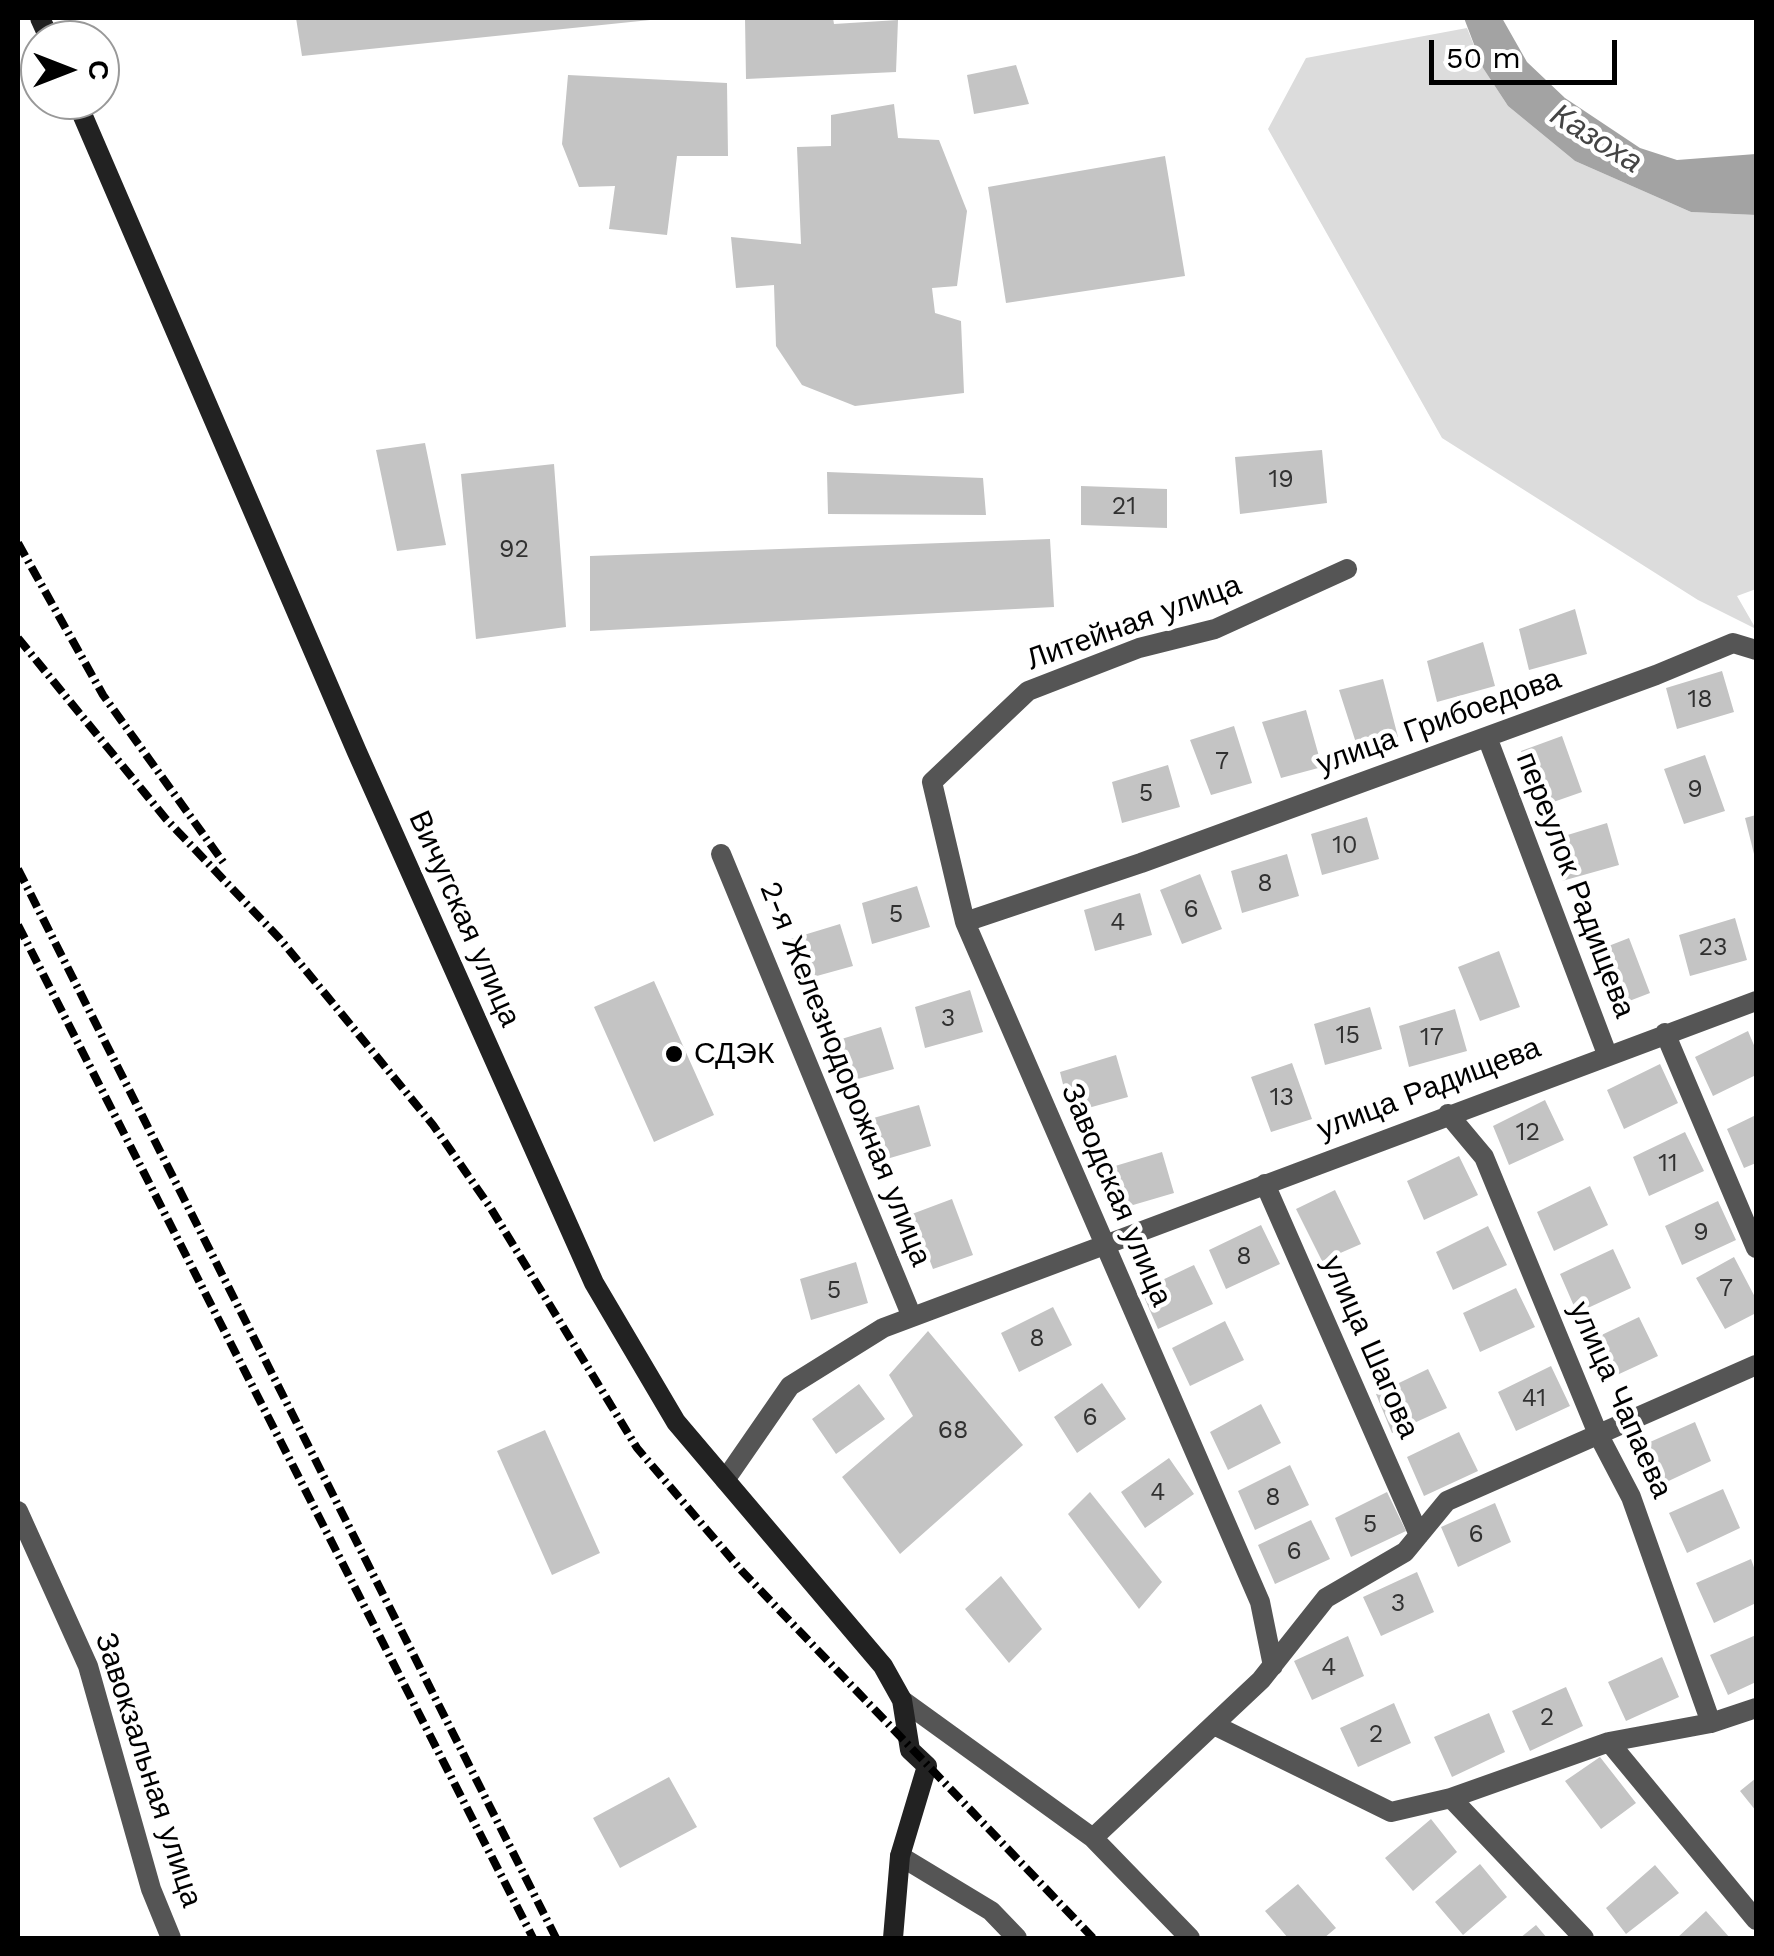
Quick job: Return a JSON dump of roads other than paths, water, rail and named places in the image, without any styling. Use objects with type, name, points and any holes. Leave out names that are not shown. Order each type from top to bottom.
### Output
[{"type":"main road","name":"Вичугская улица","points":[[85,120],[365,770],[594,1282],[676,1422],[883,1666],[902,1700],[910,1750],[926,1766],[900,1856],[893,1938]]},
{"type":"street","name":"Литейная улица","points":[[966,922],[932,782],[1028,691],[1139,648],[1215,630],[1347,569]]},
{"type":"street","name":"улица Грибоедова","points":[[966,922],[1142,863],[1733,643],[1756,650]]},
{"type":"street","name":"переулок Радищева","points":[[1487,737],[1607,1054]]},
{"type":"street","name":"2-я Железнодорожная улица","points":[[721,854],[912,1317]]},
{"type":"street","name":"Заводская улица","points":[[966,922],[1115,1240],[1260,1602],[1273,1666]]},
{"type":"street","name":"улица Радищева","points":[[725,1480],[790,1386],[883,1328],[1756,1001]]},
{"type":"street","points":[[1665,1034],[1756,1248]]},
{"type":"street","name":"улица Чапаева","points":[[1448,1114],[1484,1157],[1598,1434],[1632,1497],[1711,1722]]},
{"type":"street","name":"улица Шагова","points":[[1265,1184],[1419,1535]]},
{"type":"street","points":[[1093,1838],[1273,1666],[1326,1598],[1405,1552],[1447,1502],[1756,1365]]},
{"type":"street","name":"Завокзальная улица","points":[[18,1511],[88,1666],[151,1889],[171,1938]]},
{"type":"street","name":"Вичугская улица","points":[[902,1700],[1093,1838],[1190,1938]]},
{"type":"street","points":[[1214,1725],[1392,1812],[1451,1798],[1609,1742],[1756,1709]]},
{"type":"street","points":[[1609,1742],[1756,1920]]},
{"type":"street","points":[[1451,1798],[1584,1938]]},
{"type":"street","points":[[900,1856],[991,1911],[1017,1938]]},
{"type":"water","name":"Казоха","points":[[1464,18],[1502,18],[1527,62],[1565,98],[1640,148],[1677,160],[1756,154],[1756,215],[1691,212],[1575,161],[1508,106],[1483,68]]},
{"type":"railway","points":[[18,543],[103,695],[226,866]]},
{"type":"railway","points":[[18,638],[166,819],[280,939],[433,1125],[490,1207],[637,1448],[741,1570],[1093,1938]]},
{"type":"railway","points":[[18,869],[556,1938]]},
{"type":"railway","points":[[18,925],[533,1938]]},
{"type":"place","name":"СДЭК","points":[[674,1054]]}]
